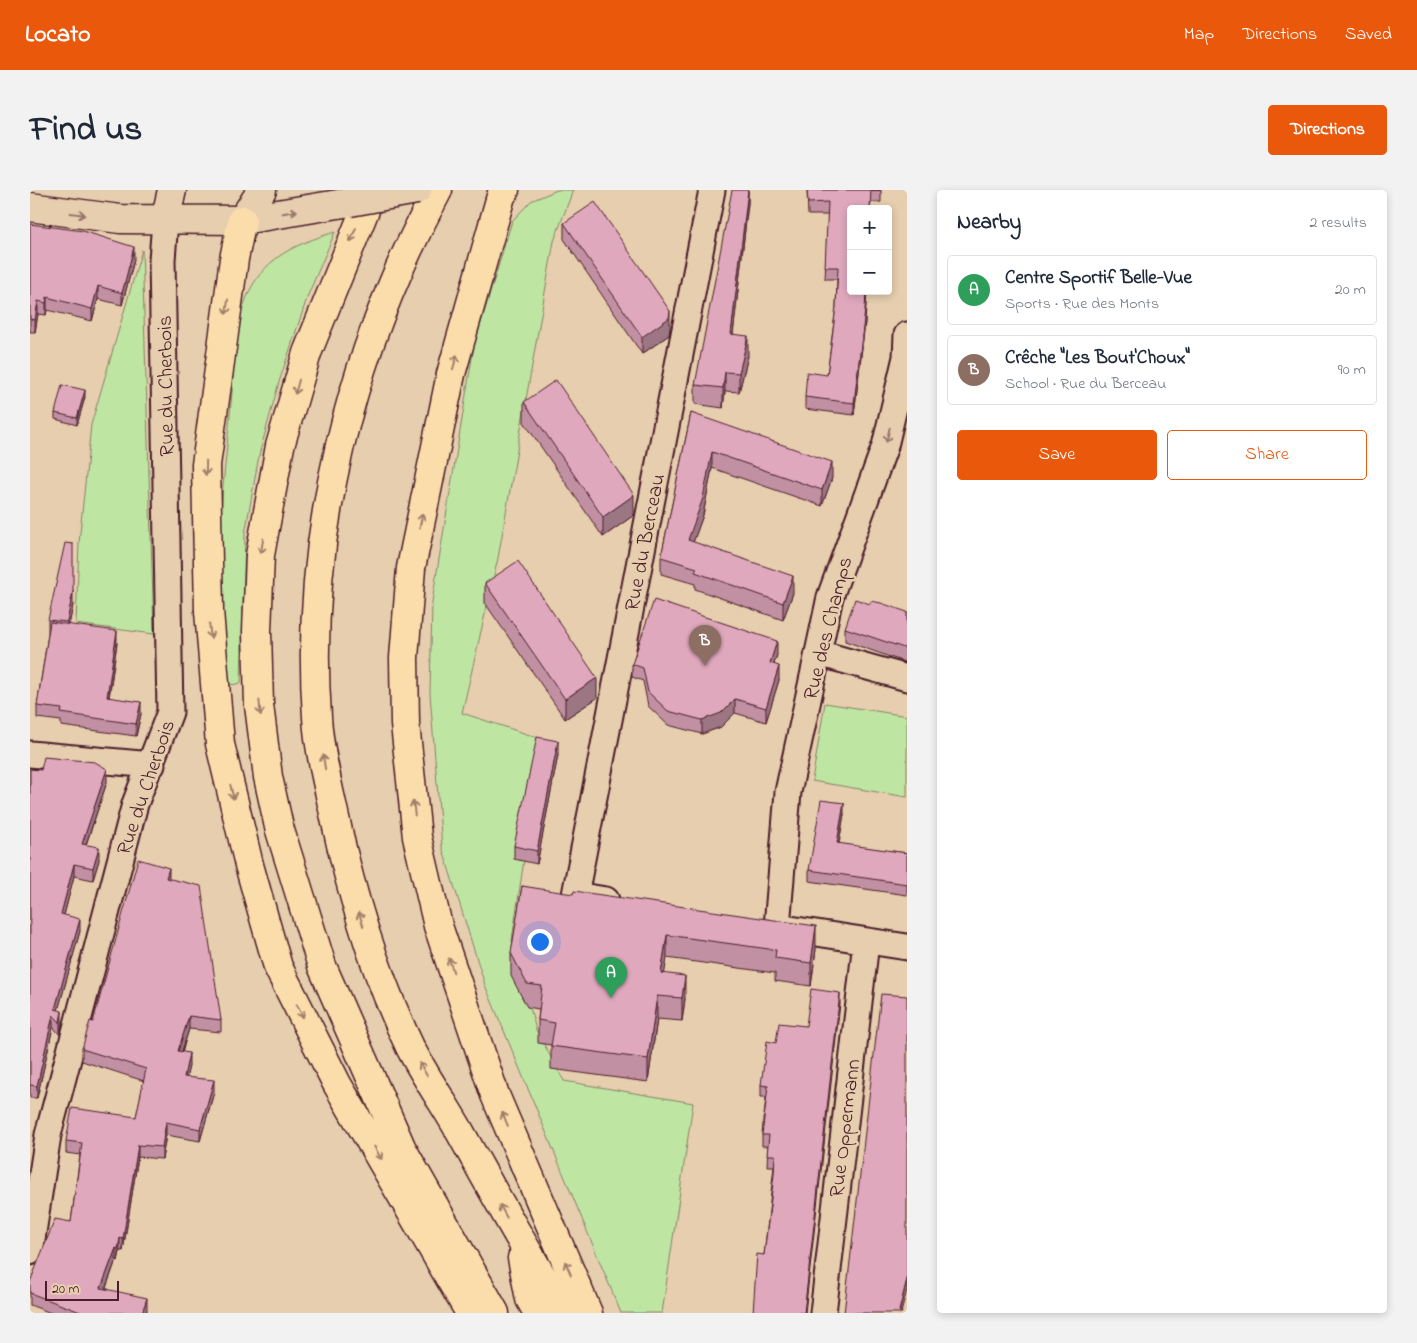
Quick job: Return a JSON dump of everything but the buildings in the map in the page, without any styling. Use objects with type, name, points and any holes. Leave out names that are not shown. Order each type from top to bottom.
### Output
[{"type":"highway","points":[[438,190],[412,238],[377,322],[348,408],[333,476],[318,591],[315,661],[317,720],[329,790],[350,884],[377,967],[411,1048],[520,1242],[564,1313]]},
{"type":"highway","points":[[505,190],[501,196],[451,374],[411,568],[404,658],[405,724],[417,837],[438,926],[494,1095],[588,1313]]},
{"type":"highway","points":[[361,196],[307,353],[280,446],[260,555],[257,631],[259,705],[268,777],[280,827],[322,966],[402,1149],[494,1313]]},
{"type":"highway","points":[[242,220],[234,259],[206,464],[208,611],[220,744],[249,865],[278,967],[337,1084],[470,1313]]},
{"type":"highway","points":[[520,1242],[530,1299],[538,1313]]},
{"type":"main road","points":[[165,221],[172,190]]},
{"type":"main road","points":[[242,220],[262,190]]},
{"type":"main road","points":[[30,208],[120,219],[165,221],[242,220],[361,196],[417,190]]},
{"type":"street","name":"Rue du Berceau","points":[[633,904],[575,895],[712,190]]},
{"type":"street","name":"Rue du Cherbois","points":[[30,1252],[39,1134],[135,804],[152,765],[170,712],[162,260],[165,221]]},
{"type":"street","name":"Rue des Champs","points":[[866,942],[767,925],[788,792],[830,598],[885,446],[906,357],[907,335]]},
{"type":"street","points":[[818,653],[907,678]]},
{"type":"street","points":[[30,754],[152,765]]},
{"type":"street","points":[[866,942],[907,947]]},
{"type":"street","name":"Rue Oppermann","points":[[823,1313],[866,942]]},
{"type":"green space","points":[[557,190],[573,190],[554,241],[498,558],[462,713],[542,739],[512,940],[536,1030],[564,1081],[693,1103],[662,1313],[621,1313],[485,985],[442,847],[430,694],[432,602],[474,346],[512,221],[531,201]]},
{"type":"green space","points":[[335,232],[308,295],[279,382],[259,455],[245,534],[241,683],[221,687],[219,557],[221,514],[235,355],[244,305],[258,277],[274,260],[293,248]]},
{"type":"green space","points":[[142,250],[154,634],[76,624],[79,543],[91,425]]},
{"type":"green space","points":[[825,703],[907,716],[907,797],[812,781]]},
{"type":"place","name":"Crêche \"Les Bout'Choux\"","points":[[705,666]]},
{"type":"place","name":"Centre Sportif Belle-Vue","points":[[611,998]]}]
